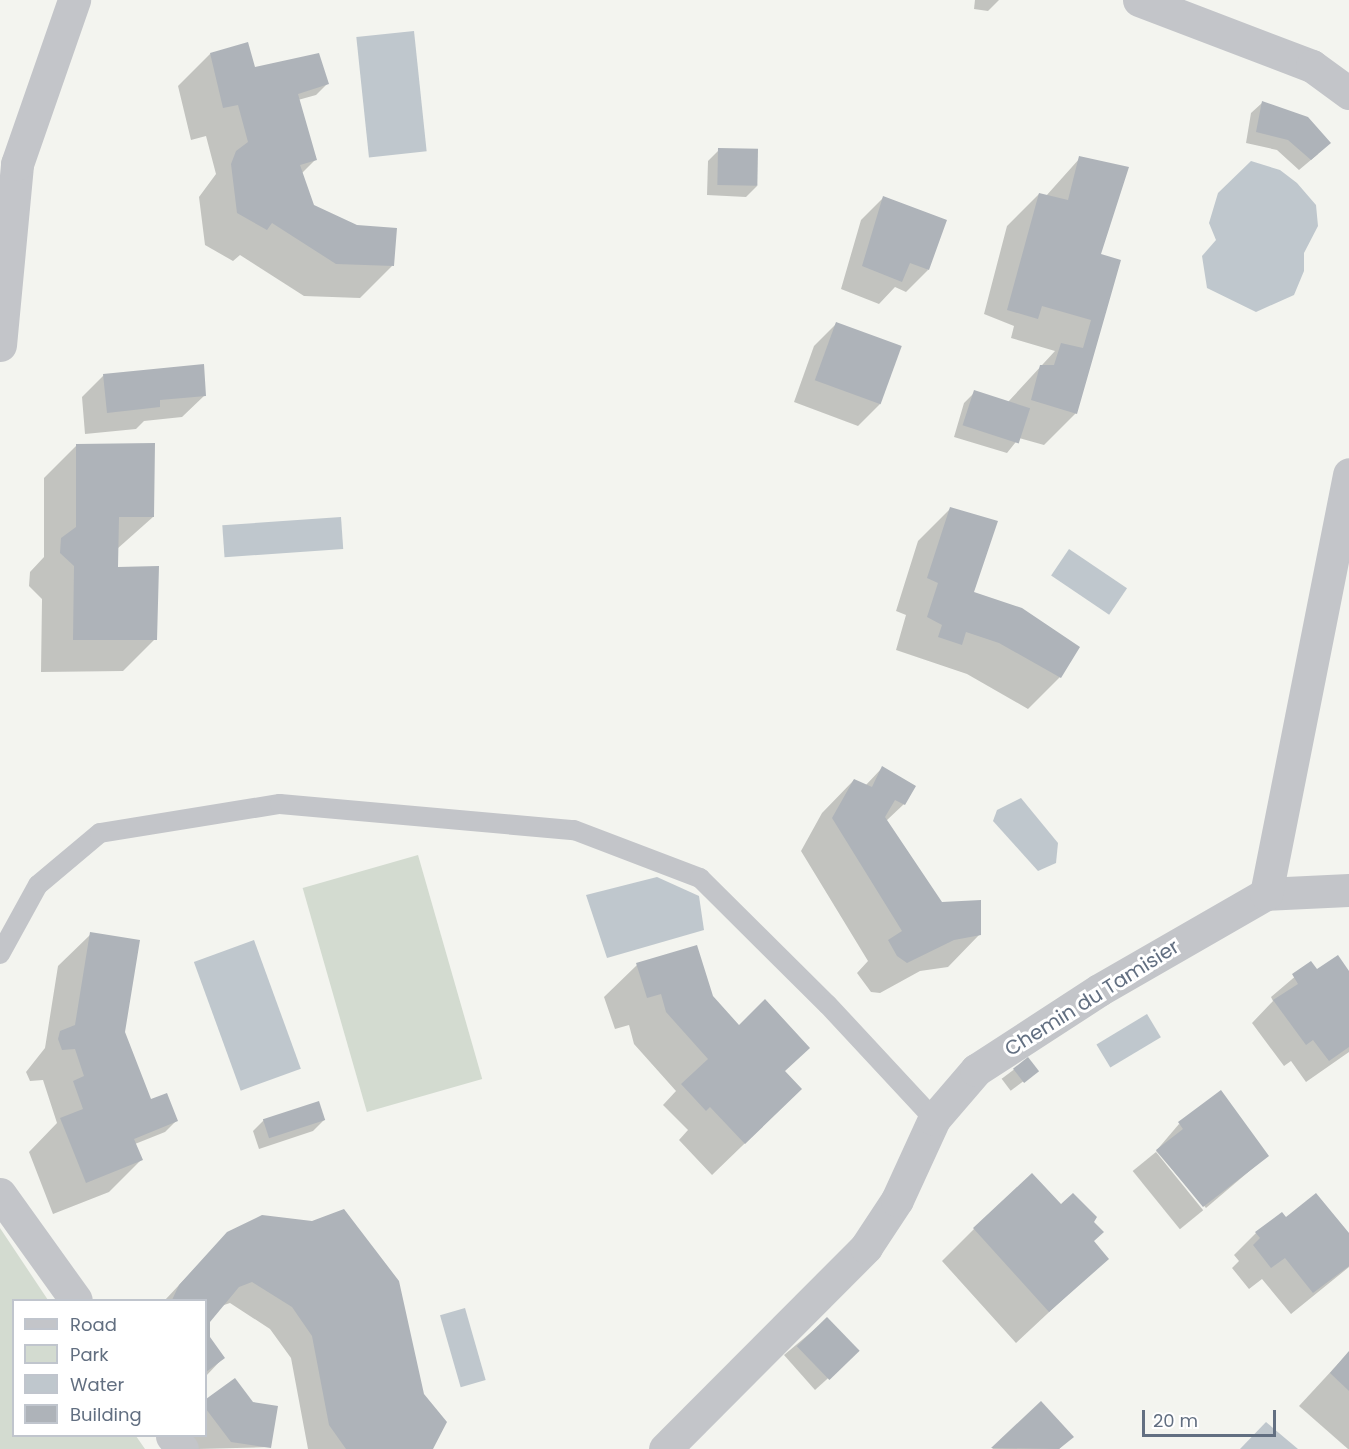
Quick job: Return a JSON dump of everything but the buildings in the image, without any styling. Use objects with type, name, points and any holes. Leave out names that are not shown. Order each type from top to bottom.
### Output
[{"type":"street","points":[[0,345],[17,164],[74,0]]},
{"type":"street","points":[[1139,0],[1312,66],[1349,93]]},
{"type":"street","points":[[1349,474],[1266,894],[1349,890]]},
{"type":"street","name":"Chemin du Tamisier","points":[[665,1449],[866,1247],[897,1200],[934,1119],[976,1070],[1099,990],[1266,894]]},
{"type":"street","points":[[0,1194],[75,1299]]},
{"type":"street","points":[[173,1437],[182,1449]]},
{"type":"lane","points":[[0,954],[38,885],[100,833],[280,804],[574,830],[699,878],[828,1005],[934,1119]]},
{"type":"green space","points":[[418,855],[482,1079],[367,1112],[303,888]]},
{"type":"green space","points":[[0,1228],[47,1299],[12,1299],[12,1437],[137,1437],[145,1449],[0,1449]]},
{"type":"water","points":[[414,31],[427,151],[369,157],[356,37]]},
{"type":"water","points":[[1251,161],[1280,170],[1297,183],[1316,205],[1318,226],[1304,253],[1304,271],[1294,295],[1256,312],[1207,288],[1202,256],[1216,240],[1209,223],[1218,193]]},
{"type":"water","points":[[341,517],[343,549],[225,557],[222,525]]},
{"type":"water","points":[[1069,549],[1127,588],[1109,615],[1051,576]]},
{"type":"water","points":[[1021,798],[1058,843],[1056,863],[1038,871],[993,821],[997,810]]},
{"type":"water","points":[[657,877],[699,896],[704,930],[607,958],[586,895]]},
{"type":"water","points":[[254,940],[301,1069],[241,1091],[194,962]]},
{"type":"water","points":[[1147,1014],[1161,1037],[1110,1068],[1096,1044]]},
{"type":"water","points":[[465,1308],[486,1380],[461,1387],[440,1315]]},
{"type":"water","points":[[1266,1422],[1298,1449],[1240,1449]]}]
